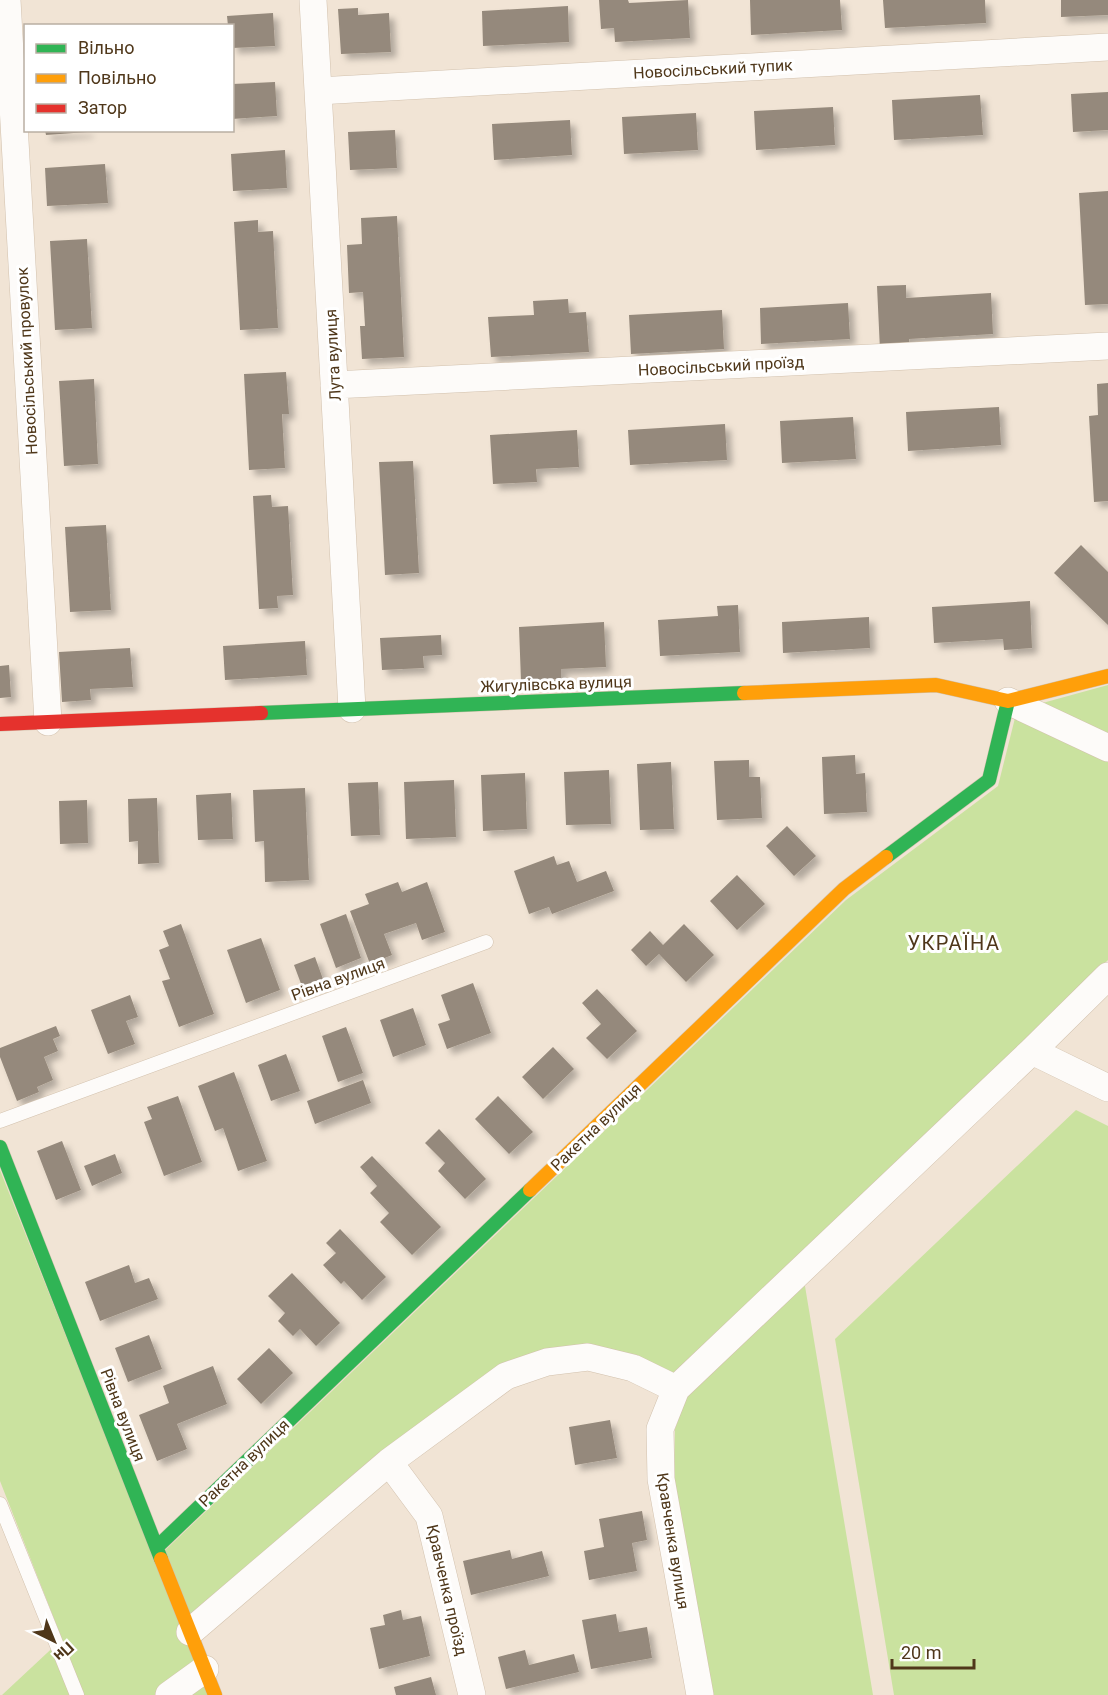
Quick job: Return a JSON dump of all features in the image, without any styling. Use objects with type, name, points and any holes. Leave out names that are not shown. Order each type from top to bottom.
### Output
[{"type":"street","name":"Новосільський провулок","points":[[7,0],[48,722]]},
{"type":"street","name":"Лута вулиця","points":[[313,0],[352,709]]},
{"type":"street","name":"Новосільський тупик","points":[[318,91],[1108,47]]},
{"type":"street","name":"Новосільський проїзд","points":[[334,385],[1108,346]]},
{"type":"street","name":"Жигулівська вулиця","points":[[0,724],[936,685],[1008,700],[1107,676]]},
{"type":"street","points":[[1008,700],[1108,748]]},
{"type":"street","name":"Ракетна вулиця","points":[[157,1547],[844,889],[989,780],[1008,700]]},
{"type":"street","points":[[190,1632],[389,1462],[506,1376],[547,1362],[588,1357],[633,1368],[676,1389],[1108,976]]},
{"type":"street","points":[[1032,1051],[1108,1088]]},
{"type":"street","name":"Рівна вулиця","points":[[0,1147],[215,1695]]},
{"type":"street","name":"Кравченка вулиця","points":[[676,1389],[660,1429],[661,1479],[700,1695]]},
{"type":"street","name":"Кравченка проїзд","points":[[389,1462],[429,1516],[472,1695]]},
{"type":"street","points":[[169,1695],[205,1669]]},
{"type":"lane","name":"Рівна вулиця","points":[[0,1121],[486,942]]},
{"type":"lane","points":[[0,1504],[77,1695]]},
{"type":"green space","points":[[1108,685],[1108,960],[800,1256],[873,1695],[713,1695],[674,1480],[675,1429],[689,1389],[545,1353],[183,1628],[209,1695],[2,1695],[62,1639],[0,1481],[0,1170],[155,1560],[846,900],[998,786],[1017,710]]},
{"type":"green space","points":[[1076,1110],[1108,1126],[1108,1695],[894,1695],[835,1339]]},
{"type":"building","points":[[599,0],[628,0],[629,3],[688,0],[690,38],[615,42],[614,28],[601,29]]},
{"type":"building","points":[[750,0],[840,0],[842,30],[751,35]]},
{"type":"building","points":[[883,0],[985,0],[986,23],[885,28]]},
{"type":"building","points":[[1061,0],[1108,0],[1108,15],[1061,17]]},
{"type":"building","points":[[568,6],[569,42],[483,46],[482,11]]},
{"type":"building","points":[[358,8],[358,15],[389,13],[391,52],[341,54],[338,9]]},
{"type":"building","points":[[273,13],[275,46],[234,48],[234,24],[228,24],[227,16]]},
{"type":"building","points":[[275,82],[277,116],[234,119],[234,84]]},
{"type":"building","points":[[1108,92],[1108,130],[1073,132],[1071,94]]},
{"type":"building","points":[[980,95],[983,135],[894,140],[892,100]]},
{"type":"building","points":[[833,107],[835,145],[756,150],[754,111]]},
{"type":"building","points":[[696,113],[698,150],[624,154],[622,117]]},
{"type":"building","points":[[570,120],[572,155],[494,160],[492,124]]},
{"type":"building","points":[[395,130],[397,168],[350,170],[348,132]]},
{"type":"building","points":[[45,132],[88,132],[46,135]]},
{"type":"building","points":[[285,150],[287,188],[233,191],[231,154]]},
{"type":"building","points":[[105,164],[108,203],[47,206],[45,168]]},
{"type":"building","points":[[1108,191],[1108,304],[1085,305],[1079,193]]},
{"type":"building","points":[[397,216],[404,357],[362,359],[360,326],[365,326],[363,292],[349,293],[347,245],[362,244],[361,218]]},
{"type":"building","points":[[258,220],[258,232],[273,231],[278,328],[240,330],[234,222]]},
{"type":"building","points":[[87,239],[92,328],[55,330],[50,241]]},
{"type":"building","points":[[906,285],[906,298],[991,293],[993,334],[909,339],[910,349],[880,350],[877,286]]},
{"type":"building","points":[[568,299],[569,313],[586,312],[589,352],[491,357],[488,317],[534,315],[533,301]]},
{"type":"building","points":[[848,303],[850,339],[761,344],[760,308]]},
{"type":"building","points":[[722,310],[724,349],[631,354],[629,315]]},
{"type":"building","points":[[286,372],[289,414],[282,414],[285,468],[249,470],[244,374]]},
{"type":"building","points":[[94,379],[98,464],[64,466],[59,381]]},
{"type":"building","points":[[1108,383],[1108,501],[1094,502],[1089,416],[1098,415],[1097,384]]},
{"type":"building","points":[[999,407],[1001,445],[908,451],[906,412]]},
{"type":"building","points":[[853,417],[856,459],[782,463],[780,421]]},
{"type":"building","points":[[725,424],[727,460],[630,465],[628,430]]},
{"type":"building","points":[[577,430],[579,467],[536,469],[537,482],[493,484],[490,435]]},
{"type":"building","points":[[413,461],[419,573],[385,575],[379,462]]},
{"type":"building","points":[[271,495],[272,507],[288,506],[293,595],[277,596],[278,608],[259,609],[253,496]]},
{"type":"building","points":[[106,525],[111,610],[70,612],[65,527]]},
{"type":"building","points":[[1081,545],[1108,572],[1108,625],[1054,573]]},
{"type":"building","points":[[1030,601],[1032,648],[1004,650],[1003,639],[934,643],[932,607]]},
{"type":"building","points":[[738,605],[740,652],[660,656],[658,620],[718,616],[717,606]]},
{"type":"building","points":[[869,617],[870,648],[783,653],[782,622]]},
{"type":"building","points":[[604,622],[606,667],[561,669],[561,679],[521,681],[519,627]]},
{"type":"building","points":[[441,635],[442,655],[423,656],[424,668],[382,670],[380,638]]},
{"type":"building","points":[[305,641],[307,675],[225,680],[223,646]]},
{"type":"building","points":[[130,648],[133,687],[90,689],[91,700],[62,702],[59,652]]},
{"type":"building","points":[[9,665],[11,697],[0,698],[0,666]]},
{"type":"building","points":[[855,755],[856,774],[865,773],[867,812],[824,814],[822,757]]},
{"type":"building","points":[[749,760],[749,777],[760,777],[762,818],[717,820],[714,761]]},
{"type":"building","points":[[671,762],[674,829],[640,830],[637,764]]},
{"type":"building","points":[[609,770],[611,824],[566,825],[564,772]]},
{"type":"building","points":[[525,773],[527,829],[483,831],[481,775]]},
{"type":"building","points":[[454,780],[456,837],[406,839],[404,782]]},
{"type":"building","points":[[378,782],[380,835],[351,836],[348,783]]},
{"type":"building","points":[[305,788],[309,880],[265,882],[264,841],[255,842],[253,790]]},
{"type":"building","points":[[231,793],[233,839],[198,840],[196,795]]},
{"type":"building","points":[[157,798],[159,863],[138,864],[138,841],[129,842],[128,799]]},
{"type":"building","points":[[87,800],[88,843],[60,844],[59,801]]},
{"type":"building","points":[[787,826],[816,856],[794,876],[766,846]]},
{"type":"building","points":[[554,856],[557,865],[569,861],[577,882],[606,871],[614,891],[552,914],[549,907],[529,914],[514,871]]},
{"type":"building","points":[[737,875],[765,904],[737,930],[710,901]]},
{"type":"building","points":[[398,882],[402,892],[427,882],[445,932],[422,940],[416,923],[384,934],[392,955],[370,964],[350,911],[369,904],[365,894]]},
{"type":"building","points":[[346,914],[361,958],[336,968],[320,924]]},
{"type":"building","points":[[181,924],[214,1014],[179,1027],[162,981],[170,979],[159,950],[169,946],[163,931]]},
{"type":"building","points":[[684,924],[714,955],[686,982],[659,954],[646,966],[631,950],[650,931],[663,945]]},
{"type":"building","points":[[261,938],[280,990],[246,1003],[227,950]]},
{"type":"building","points":[[315,957],[324,982],[303,989],[294,965]]},
{"type":"building","points":[[473,983],[491,1033],[447,1049],[438,1024],[450,1020],[441,995]]},
{"type":"building","points":[[597,989],[637,1031],[607,1059],[586,1038],[601,1024],[582,1003]]},
{"type":"building","points":[[130,995],[138,1017],[126,1021],[135,1044],[108,1054],[91,1010]]},
{"type":"building","points":[[413,1008],[426,1045],[393,1057],[380,1020]]},
{"type":"building","points":[[56,1026],[60,1036],[53,1039],[58,1051],[44,1057],[53,1080],[37,1087],[39,1092],[17,1101],[0,1057],[0,1048]]},
{"type":"building","points":[[346,1027],[363,1073],[338,1082],[322,1036]]},
{"type":"building","points":[[553,1047],[574,1069],[543,1099],[522,1077]]},
{"type":"building","points":[[286,1054],[300,1091],[271,1101],[258,1065]]},
{"type":"building","points":[[234,1072],[267,1161],[238,1171],[223,1128],[215,1131],[198,1086]]},
{"type":"building","points":[[363,1080],[371,1103],[315,1124],[307,1101]]},
{"type":"building","points":[[178,1096],[202,1162],[164,1176],[144,1122],[152,1119],[147,1107]]},
{"type":"building","points":[[498,1096],[533,1132],[509,1154],[475,1119]]},
{"type":"building","points":[[439,1129],[486,1179],[465,1199],[438,1171],[445,1163],[425,1143]]},
{"type":"building","points":[[62,1141],[81,1190],[56,1200],[37,1151]]},
{"type":"building","points":[[115,1154],[122,1173],[92,1186],[84,1166]]},
{"type":"building","points":[[372,1156],[441,1227],[412,1255],[380,1222],[389,1213],[370,1193],[377,1186],[360,1167]]},
{"type":"building","points":[[340,1229],[386,1277],[362,1300],[344,1281],[341,1284],[323,1265],[336,1253],[326,1243]]},
{"type":"building","points":[[129,1265],[135,1283],[149,1278],[158,1299],[100,1321],[85,1282]]},
{"type":"building","points":[[292,1273],[340,1323],[316,1346],[300,1329],[293,1336],[278,1321],[285,1313],[268,1296]]},
{"type":"building","points":[[149,1335],[162,1369],[128,1382],[115,1348]]},
{"type":"building","points":[[269,1348],[293,1373],[261,1404],[237,1379]]},
{"type":"building","points":[[213,1366],[227,1404],[177,1424],[187,1449],[157,1461],[139,1415],[169,1403],[163,1386]]},
{"type":"building","points":[[610,1420],[617,1458],[575,1465],[569,1427]]},
{"type":"building","points":[[642,1511],[647,1540],[632,1543],[637,1571],[589,1580],[584,1551],[604,1547],[599,1519]]},
{"type":"building","points":[[510,1550],[512,1559],[542,1551],[549,1576],[471,1595],[463,1561]]},
{"type":"building","points":[[401,1610],[403,1620],[421,1616],[430,1656],[379,1669],[370,1628],[385,1625],[383,1615]]},
{"type":"building","points":[[616,1614],[619,1632],[647,1627],[652,1658],[591,1669],[582,1620]]},
{"type":"building","points":[[525,1650],[529,1665],[574,1654],[579,1672],[506,1689],[498,1657]]},
{"type":"building","points":[[431,1677],[436,1695],[396,1695],[394,1687]]},
{"type":"traffic: fast","points":[[261,713],[744,693]]},
{"type":"traffic: fast","points":[[886,857],[989,780],[1008,701]]},
{"type":"traffic: fast","points":[[0,1147],[161,1559]]},
{"type":"traffic: fast","points":[[157,1547],[530,1190]]},
{"type":"traffic: slow","points":[[744,693],[936,685],[1008,701],[1108,676]]},
{"type":"traffic: slow","points":[[530,1190],[844,889],[886,857]]},
{"type":"traffic: slow","points":[[161,1559],[215,1695]]},
{"type":"traffic: jam","points":[[0,724],[261,713]]},
{"type":"district","name":"УКРАЇНА","points":[[954,943]]}]
